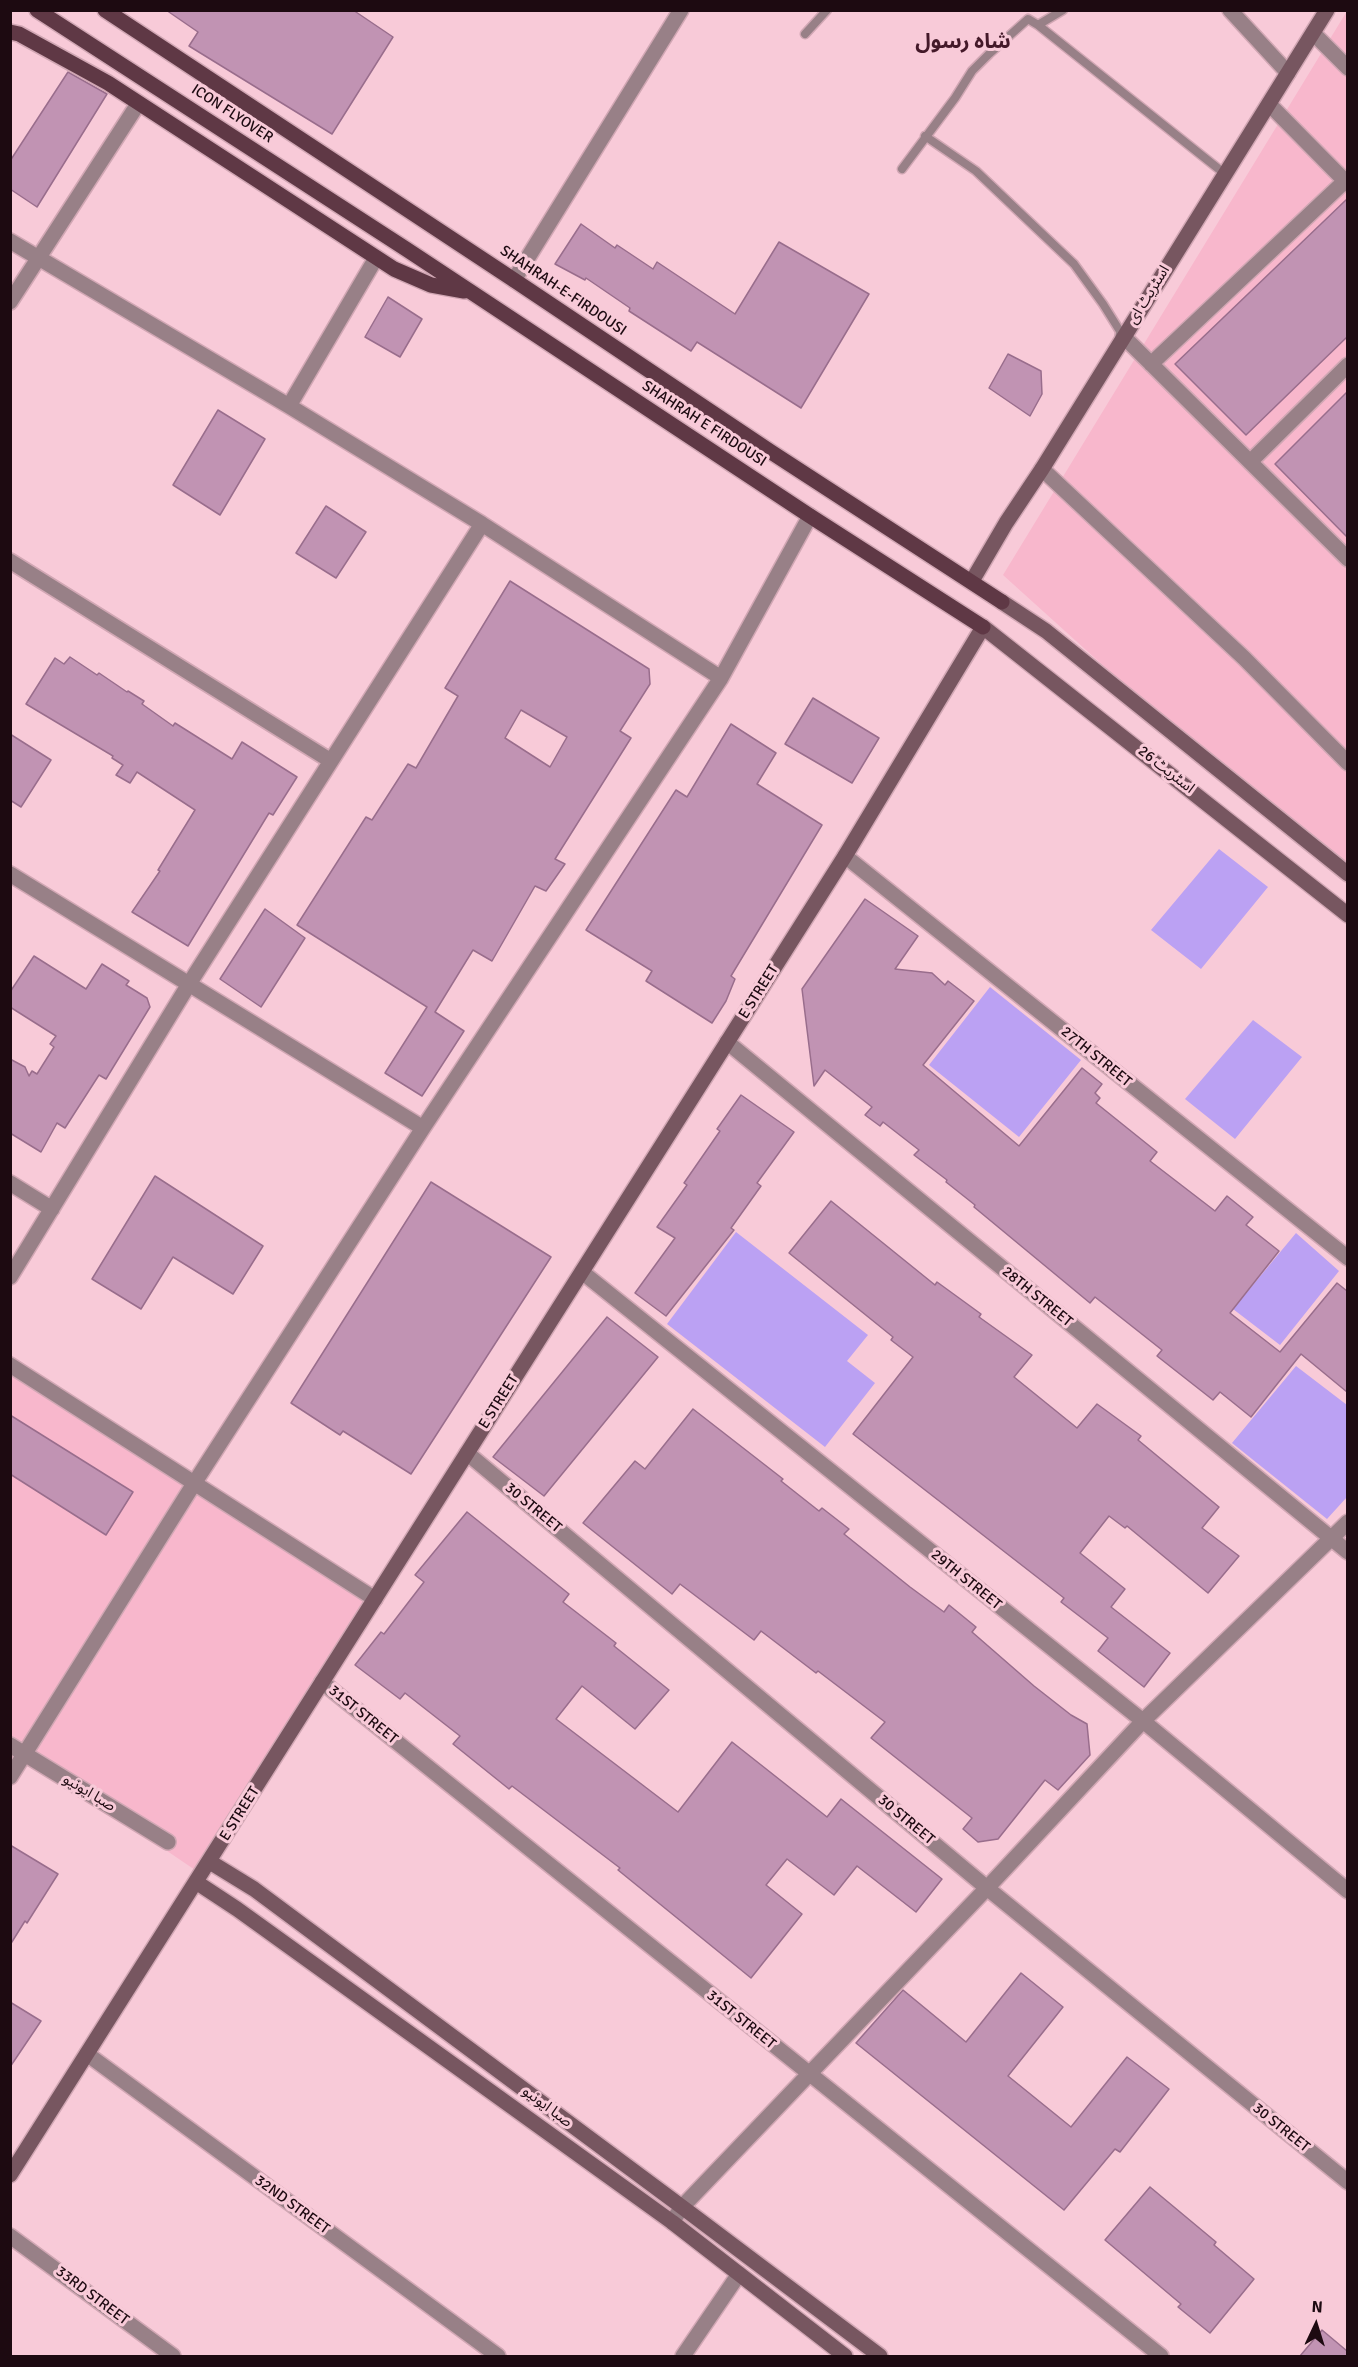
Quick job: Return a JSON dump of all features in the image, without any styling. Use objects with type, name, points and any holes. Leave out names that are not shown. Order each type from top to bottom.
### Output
[{"type":"main road","name":"ICON FLYOVER","points":[[37,10],[406,249]]},
{"type":"main road","name":"SHAHRAH-E-FIRDOUSI","points":[[105,10],[771,453],[1046,631],[1347,874]]},
{"type":"main road","name":"اسٹریٹ ای","points":[[972,581],[1006,523],[1042,470],[1123,336],[1328,10]]},
{"type":"main road","points":[[10,32],[19,34],[108,83],[394,269],[431,285],[473,293]]},
{"type":"main road","name":"SHAHRAH E FIRDOUSI","points":[[406,249],[982,627]]},
{"type":"main road","name":"E STREET","points":[[10,2175],[845,856],[982,627]]},
{"type":"main road","name":"اسٹریٹ 26","points":[[982,627],[1347,915]]},
{"type":"main road","name":"صبا ایونیو","points":[[210,1862],[254,1889],[880,2356]]},
{"type":"main road","name":"صبا ایونیو","points":[[196,1882],[237,1909],[672,2222],[845,2356]]},
{"type":"street","points":[[514,280],[681,10]]},
{"type":"street","points":[[1230,10],[1288,73]]},
{"type":"street","points":[[1313,33],[1347,68]]},
{"type":"street","points":[[10,302],[138,104]]},
{"type":"street","points":[[1151,364],[1346,182],[1269,104]]},
{"type":"street","points":[[10,241],[290,406],[482,524],[720,678]]},
{"type":"street","points":[[290,406],[376,258]]},
{"type":"street","points":[[1123,336],[1347,559]]},
{"type":"street","points":[[1250,462],[1347,365]]},
{"type":"street","points":[[1042,470],[1244,658],[1347,763]]},
{"type":"street","points":[[10,1777],[26,1755],[195,1482],[423,1128],[720,678],[810,516]]},
{"type":"street","points":[[10,1277],[189,984],[482,524]]},
{"type":"street","points":[[10,561],[331,761]]},
{"type":"street","name":"27TH STREET","points":[[845,856],[1347,1258]]},
{"type":"street","points":[[10,874],[423,1128]]},
{"type":"street","name":"28TH STREET","points":[[727,1042],[1347,1552]]},
{"type":"street","points":[[10,1183],[52,1209]]},
{"type":"street","name":"29TH STREET","points":[[582,1272],[1143,1721],[1347,1891]]},
{"type":"street","points":[[10,1365],[375,1599]]},
{"type":"street","name":"30 STREET","points":[[467,1453],[987,1888],[1347,2182]]},
{"type":"street","points":[[672,2222],[682,2207],[1143,1721],[1347,1522]]},
{"type":"street","name":"31ST STREET","points":[[322,1682],[1161,2356]]},
{"type":"street","name":"صبا ایونیو","points":[[10,1745],[168,1842]]},
{"type":"street","name":"32ND STREET","points":[[87,2054],[498,2356]]},
{"type":"street","name":"33RD STREET","points":[[10,2236],[173,2356]]},
{"type":"street","points":[[683,2356],[739,2274]]},
{"type":"lane","points":[[805,34],[827,10]]},
{"type":"lane","points":[[1038,26],[1063,10]]},
{"type":"lane","points":[[902,169],[955,98],[972,71],[1028,19],[1225,174]]},
{"type":"lane","points":[[925,136],[976,171],[1066,257],[1103,304],[1123,336]]},
{"type":"shaded area","points":[[1347,11],[1347,870],[1138,697],[1003,575]]},
{"type":"shaded area","points":[[1219,849],[1268,887],[1201,969],[1151,930]]},
{"type":"shaded area","points":[[990,987],[1081,1060],[1019,1137],[929,1065]]},
{"type":"shaded area","points":[[1253,1020],[1302,1057],[1235,1139],[1185,1099]]},
{"type":"shaded area","points":[[736,1232],[868,1335],[847,1361],[875,1383],[825,1447],[667,1324]]},
{"type":"shaded area","points":[[1296,1233],[1339,1271],[1280,1345],[1233,1309]]},
{"type":"shaded area","points":[[10,1366],[375,1599],[201,1874],[11,1745]]},
{"type":"shaded area","points":[[1296,1366],[1347,1405],[1347,1497],[1327,1519],[1232,1443]]},
{"type":"building","points":[[166,10],[353,10],[393,37],[332,134],[189,46],[198,32]]},
{"type":"building","points":[[68,72],[107,94],[37,207],[10,189],[10,161]]},
{"type":"building","points":[[1347,199],[1347,337],[1246,435],[1175,364]]},
{"type":"building","points":[[581,224],[615,248],[617,245],[653,269],[657,262],[735,314],[779,242],[869,294],[801,408],[697,342],[691,351],[629,311],[630,308],[586,278],[585,280],[555,264]]},
{"type":"building","points":[[388,297],[422,319],[400,357],[365,337]]},
{"type":"building","points":[[1008,354],[1041,371],[1042,394],[1030,416],[989,388]]},
{"type":"building","points":[[1347,392],[1347,537],[1275,464]]},
{"type":"building","points":[[218,410],[265,439],[220,515],[173,485]]},
{"type":"building","points":[[326,506],[366,532],[336,578],[296,553]]},
{"type":"building","points":[[510,581],[649,669],[650,684],[620,731],[631,738],[555,859],[565,864],[546,891],[535,886],[492,961],[473,950],[435,1012],[464,1031],[422,1096],[385,1073],[427,1007],[297,925],[366,817],[372,820],[408,764],[416,768],[458,696],[445,688]],"holes":[[[521,710],[567,737],[550,767],[505,738]]]},
{"type":"building","points":[[70,657],[144,701],[142,704],[173,726],[175,723],[232,759],[242,742],[297,777],[273,815],[269,813],[188,946],[132,912],[160,871],[158,870],[195,810],[137,772],[130,783],[116,775],[123,765],[112,758],[113,756],[26,704],[55,658],[64,664]]},
{"type":"building","points":[[813,698],[879,738],[852,783],[785,744]]},
{"type":"building","points":[[731,724],[776,753],[757,784],[822,825],[731,976],[735,979],[726,1001],[712,1023],[646,981],[652,971],[586,930],[676,790],[687,797]]},
{"type":"building","points":[[10,734],[51,760],[21,807],[10,800]]},
{"type":"building","points":[[865,899],[918,936],[895,969],[932,973],[945,985],[948,981],[974,1001],[923,1065],[1019,1146],[1082,1068],[1102,1084],[1095,1093],[1100,1098],[1096,1103],[1157,1152],[1150,1161],[1215,1211],[1227,1196],[1253,1217],[1246,1225],[1279,1251],[1230,1313],[1280,1352],[1337,1283],[1347,1291],[1347,1392],[1301,1354],[1251,1417],[1220,1392],[1213,1400],[1157,1356],[1162,1350],[1095,1297],[1090,1303],[974,1207],[975,1205],[946,1182],[947,1180],[914,1155],[919,1150],[883,1122],[880,1126],[865,1115],[872,1107],[825,1070],[814,1086],[802,989]]},
{"type":"building","points":[[265,909],[305,938],[261,1007],[220,979]]},
{"type":"building","points":[[34,956],[86,989],[102,964],[129,981],[126,985],[147,998],[150,1007],[106,1079],[99,1075],[65,1128],[57,1123],[41,1152],[10,1133],[10,1059],[25,1067],[29,1076],[32,1071],[37,1074],[54,1047],[50,1044],[56,1036],[10,1007],[10,992]]},
{"type":"building","points":[[741,1095],[794,1132],[757,1183],[761,1186],[731,1228],[734,1230],[666,1316],[635,1293],[675,1238],[657,1227],[687,1185],[684,1183],[720,1131],[717,1129]]},
{"type":"building","points":[[155,1176],[263,1246],[233,1294],[173,1257],[141,1309],[92,1279]]},
{"type":"building","points":[[431,1182],[551,1257],[411,1474],[343,1431],[340,1435],[291,1403]]},
{"type":"building","points":[[831,1201],[935,1285],[937,1282],[981,1314],[979,1317],[1032,1355],[1014,1377],[1077,1428],[1097,1404],[1141,1436],[1138,1440],[1219,1507],[1202,1528],[1239,1556],[1208,1593],[1127,1526],[1125,1528],[1109,1516],[1080,1553],[1125,1589],[1111,1607],[1170,1653],[1144,1687],[1098,1651],[1108,1638],[1061,1602],[1064,1598],[853,1434],[913,1357],[891,1340],[893,1337],[789,1253]]},
{"type":"building","points":[[607,1317],[658,1357],[544,1496],[493,1457]]},
{"type":"building","points":[[693,1409],[783,1479],[781,1481],[819,1511],[822,1508],[849,1529],[844,1534],[910,1587],[944,1612],[949,1605],[976,1627],[972,1632],[1034,1686],[1071,1715],[1087,1724],[1090,1755],[1058,1790],[1045,1780],[998,1839],[978,1842],[963,1829],[972,1818],[871,1738],[885,1722],[761,1631],[754,1640],[680,1584],[672,1594],[583,1523],[635,1461],[645,1469]]},
{"type":"building","points":[[10,1415],[133,1492],[106,1535],[10,1474]]},
{"type":"building","points":[[467,1512],[569,1594],[563,1602],[616,1643],[614,1646],[669,1690],[635,1729],[582,1686],[556,1719],[678,1812],[732,1742],[827,1817],[841,1799],[942,1879],[916,1912],[857,1866],[834,1895],[787,1859],[766,1885],[802,1914],[751,1978],[618,1870],[620,1868],[512,1786],[509,1789],[453,1744],[460,1736],[405,1693],[400,1699],[355,1665],[381,1632],[384,1634],[424,1582],[415,1575]]},
{"type":"building","points":[[10,1845],[58,1874],[10,1945]]},
{"type":"building","points":[[1021,1973],[1063,2007],[1008,2076],[1071,2127],[1127,2057],[1169,2089],[1120,2152],[1115,2149],[1064,2210],[856,2043],[903,1990],[966,2042]]},
{"type":"building","points":[[10,2002],[41,2021],[10,2067]]},
{"type":"building","points":[[1150,2187],[1216,2242],[1214,2245],[1254,2279],[1210,2333],[1178,2307],[1181,2304],[1105,2240]]},
{"type":"building","points":[[1322,2330],[1347,2351],[1347,2356],[1300,2356]]},
{"type":"district","name":"شاہ رسول","points":[[963,42]]}]
